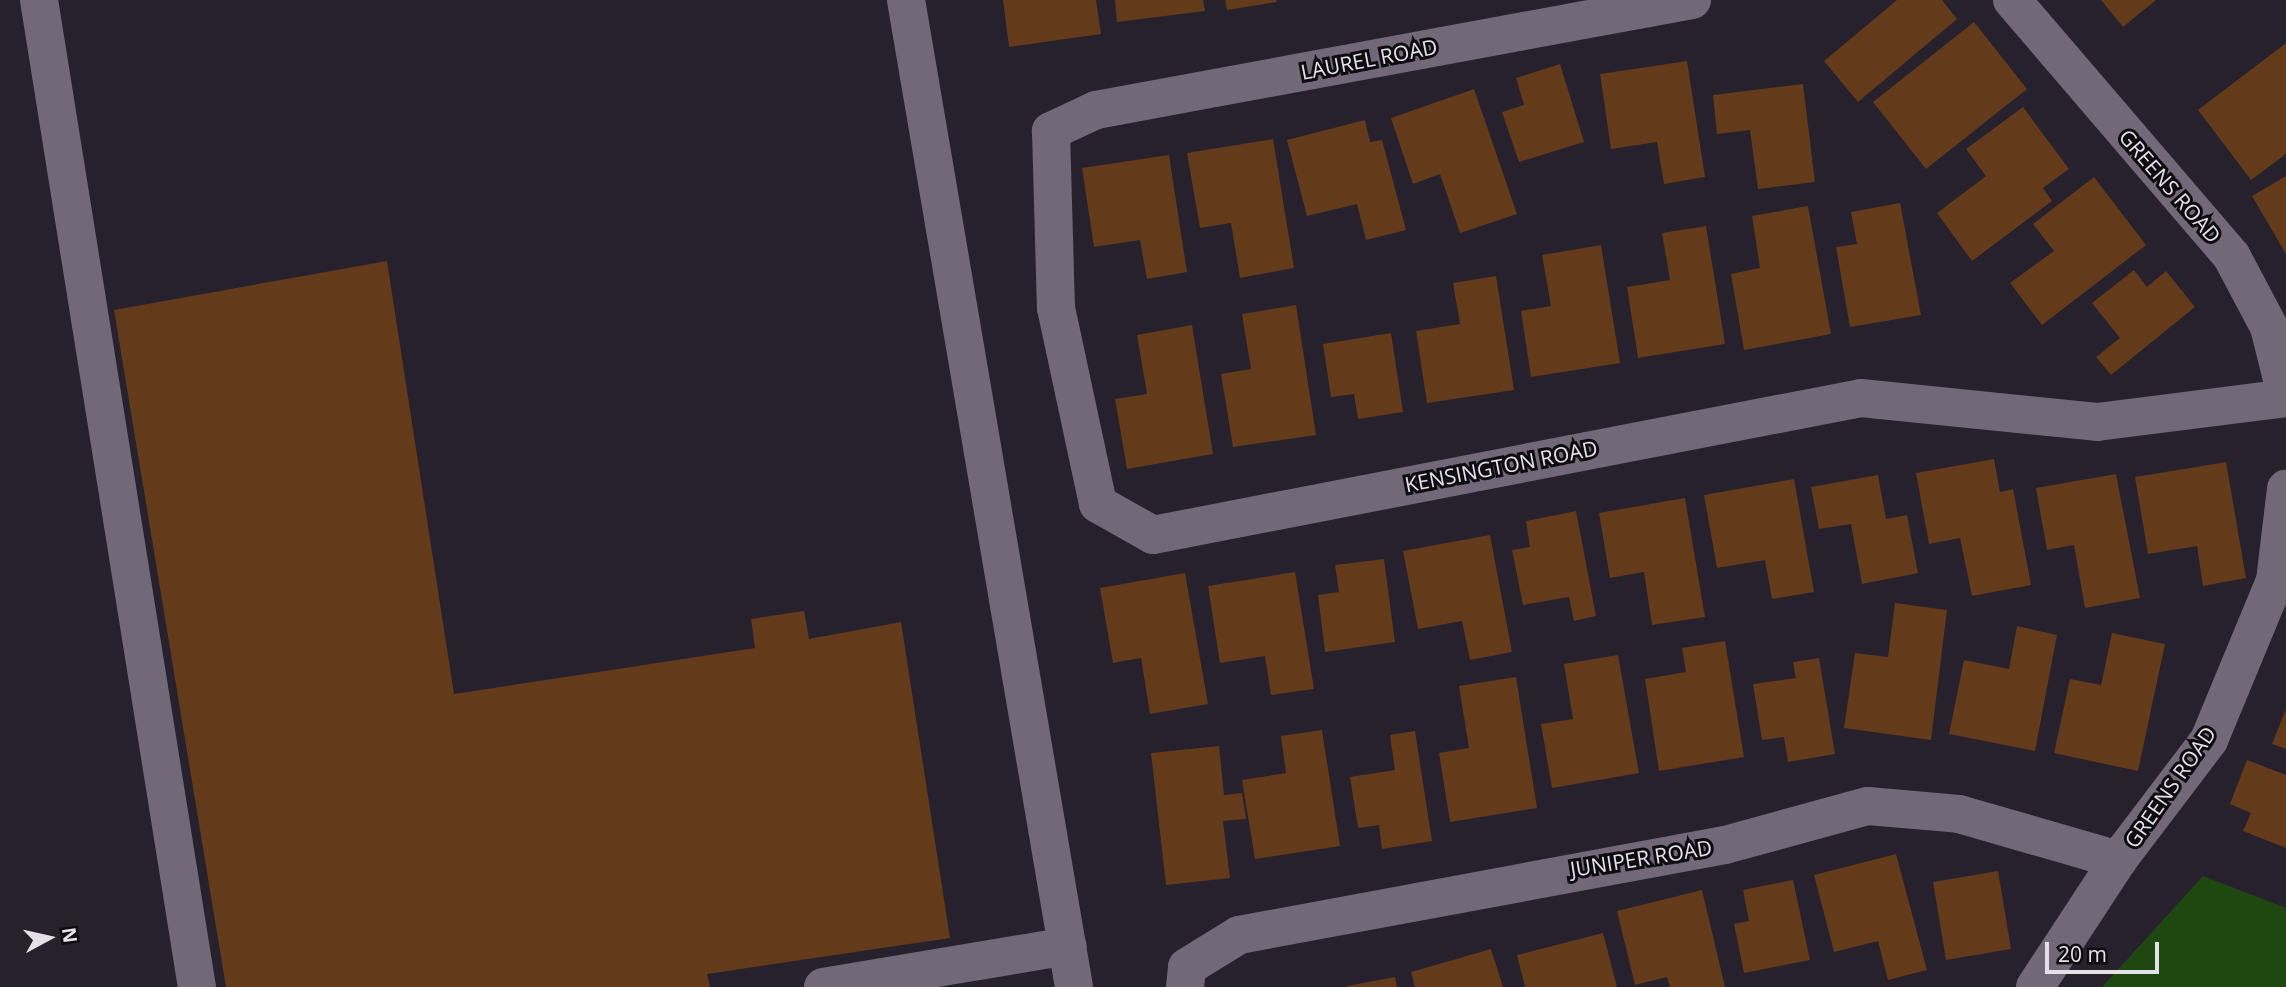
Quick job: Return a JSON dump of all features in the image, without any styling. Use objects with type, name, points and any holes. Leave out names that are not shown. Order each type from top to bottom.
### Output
[{"type":"street","points":[[39,0],[197,987]]},
{"type":"street","points":[[906,0],[1074,987]]},
{"type":"street","name":"LAUREL ROAD","points":[[1051,131],[1096,110],[1692,0]]},
{"type":"street","name":"GREENS ROAD","points":[[2012,0],[2232,257],[2269,327],[2286,397]]},
{"type":"street","name":"KENSINGTON ROAD","points":[[1051,131],[1056,308],[1098,504],[1153,535],[1861,398],[2097,422],[2286,397]]},
{"type":"street","name":"GREENS ROAD","points":[[2035,987],[2118,860],[2209,740],[2276,581],[2286,489]]},
{"type":"street","name":"JUNIPER ROAD","points":[[1185,987],[1186,967],[1239,935],[1725,845],[1868,806],[1959,814],[2118,860]]},
{"type":"street","points":[[823,987],[916,979],[1068,946]]},
{"type":"green space","points":[[2203,876],[2286,908],[2286,987],[2102,987]]},
{"type":"building","points":[[1003,0],[1096,0],[1101,34],[1009,47]]},
{"type":"building","points":[[1115,0],[1203,0],[1205,11],[1117,22]]},
{"type":"building","points":[[1225,0],[1276,0],[1277,2],[1227,10]]},
{"type":"building","points":[[1897,0],[1942,0],[1957,19],[1858,102],[1824,61]]},
{"type":"building","points":[[2101,0],[2156,0],[2123,27]]},
{"type":"building","points":[[1974,22],[2027,89],[1926,169],[1873,102]]},
{"type":"building","points":[[2286,43],[2286,154],[2251,180],[2198,110]]},
{"type":"building","points":[[1687,61],[1705,177],[1664,184],[1657,142],[1611,149],[1600,74]]},
{"type":"building","points":[[1560,64],[1584,142],[1519,162],[1502,112],[1524,105],[1516,78]]},
{"type":"building","points":[[1803,84],[1815,182],[1758,189],[1750,130],[1717,134],[1713,95]]},
{"type":"building","points":[[1474,89],[1517,214],[1460,233],[1440,174],[1413,184],[1391,118]]},
{"type":"building","points":[[2023,107],[2069,169],[2043,188],[2052,201],[1972,261],[1937,213],[1986,176],[1966,149]]},
{"type":"building","points":[[1365,120],[1370,142],[1382,140],[1406,230],[1366,240],[1357,204],[1307,216],[1287,140]]},
{"type":"building","points":[[1273,139],[1294,268],[1240,278],[1231,223],[1200,228],[1187,153]]},
{"type":"building","points":[[1169,155],[1187,272],[1147,279],[1140,240],[1094,247],[1082,168]]},
{"type":"building","points":[[2286,176],[2286,254],[2252,196]]},
{"type":"building","points":[[2094,177],[2146,245],[2042,325],[2010,283],[2054,251],[2033,224]]},
{"type":"building","points":[[1900,203],[1921,315],[1850,327],[1836,247],[1857,244],[1851,212]]},
{"type":"building","points":[[1808,206],[1831,334],[1744,350],[1731,274],[1760,268],[1752,216]]},
{"type":"building","points":[[1706,226],[1725,344],[1638,358],[1627,287],[1670,280],[1662,233]]},
{"type":"building","points":[[1601,245],[1620,363],[1531,377],[1521,311],[1551,306],[1542,255]]},
{"type":"building","points":[[387,261],[454,694],[755,648],[751,619],[804,611],[809,639],[901,622],[950,938],[707,974],[710,987],[226,987],[114,310]]},
{"type":"building","points":[[2134,270],[2147,287],[2166,271],[2195,307],[2111,375],[2096,357],[2120,338],[2092,303]]},
{"type":"building","points":[[1496,276],[1514,390],[1427,403],[1416,331],[1460,324],[1453,283]]},
{"type":"building","points":[[1296,305],[1316,435],[1233,447],[1221,374],[1251,369],[1242,314]]},
{"type":"building","points":[[1192,325],[1213,454],[1127,469],[1115,399],[1147,394],[1137,335]]},
{"type":"building","points":[[1391,333],[1403,412],[1358,419],[1354,394],[1331,397],[1323,344]]},
{"type":"building","points":[[1994,459],[2000,492],[2013,489],[2031,585],[1972,596],[1960,538],[1929,544],[1916,473]]},
{"type":"building","points":[[2226,462],[2246,578],[2203,586],[2197,546],[2148,554],[2135,477]]},
{"type":"building","points":[[2116,474],[2140,598],[2085,608],[2074,545],[2047,550],[2036,488]]},
{"type":"building","points":[[1878,475],[1886,519],[1907,515],[1918,573],[1862,584],[1851,524],[1819,529],[1811,487]]},
{"type":"building","points":[[1794,479],[1814,592],[1772,599],[1765,560],[1717,568],[1704,495]]},
{"type":"building","points":[[1685,498],[1705,617],[1652,625],[1644,572],[1610,578],[1599,513]]},
{"type":"building","points":[[1576,511],[1596,616],[1574,621],[1569,597],[1523,605],[1512,550],[1530,547],[1526,521]]},
{"type":"building","points":[[1490,535],[1512,652],[1470,660],[1462,621],[1418,629],[1403,551]]},
{"type":"building","points":[[1384,559],[1395,642],[1325,652],[1318,595],[1339,592],[1335,565]]},
{"type":"building","points":[[1295,572],[1314,689],[1271,695],[1265,656],[1220,663],[1208,586]]},
{"type":"building","points":[[1185,573],[1208,704],[1150,714],[1141,658],[1113,663],[1100,588]]},
{"type":"building","points":[[1895,603],[1947,610],[1931,740],[1844,728],[1855,653],[1888,657]]},
{"type":"building","points":[[2017,626],[2057,635],[2035,751],[1949,734],[1964,660],[2009,669]]},
{"type":"building","points":[[2112,633],[2165,644],[2138,771],[2054,753],[2070,679],[2101,685]]},
{"type":"building","points":[[1725,641],[1744,757],[1659,771],[1645,679],[1686,672],[1682,648]]},
{"type":"building","points":[[1618,655],[1639,773],[1552,788],[1541,724],[1573,719],[1564,664]]},
{"type":"building","points":[[1819,658],[1835,754],[1788,762],[1784,737],[1762,740],[1753,684],[1796,678],[1793,662]]},
{"type":"building","points":[[1516,677],[1537,808],[1450,822],[1439,753],[1469,748],[1459,686]]},
{"type":"building","points":[[2286,709],[2286,749],[2272,744]]},
{"type":"building","points":[[1322,730],[1340,846],[1255,859],[1242,780],[1286,773],[1281,736]]},
{"type":"building","points":[[1415,731],[1432,841],[1382,849],[1379,825],[1358,828],[1350,777],[1395,770],[1390,735]]},
{"type":"building","points":[[1219,746],[1224,795],[1242,793],[1246,819],[1223,821],[1230,878],[1166,885],[1151,753]]},
{"type":"building","points":[[2247,760],[2286,775],[2286,848],[2243,831],[2251,813],[2230,804]]},
{"type":"building","points":[[1896,854],[1927,970],[1888,980],[1878,941],[1834,952],[1814,875]]},
{"type":"building","points":[[1998,871],[2011,949],[1946,960],[1933,882]]},
{"type":"building","points":[[1793,880],[1810,960],[1744,973],[1734,924],[1749,921],[1743,890]]},
{"type":"building","points":[[1702,890],[1725,987],[1670,987],[1667,977],[1635,985],[1617,911]]},
{"type":"building","points":[[1603,933],[1617,987],[1525,987],[1517,955]]},
{"type":"building","points":[[1491,949],[1503,987],[1415,987],[1411,972]]},
{"type":"building","points":[[1395,977],[1397,987],[1347,987],[1347,986]]}]
